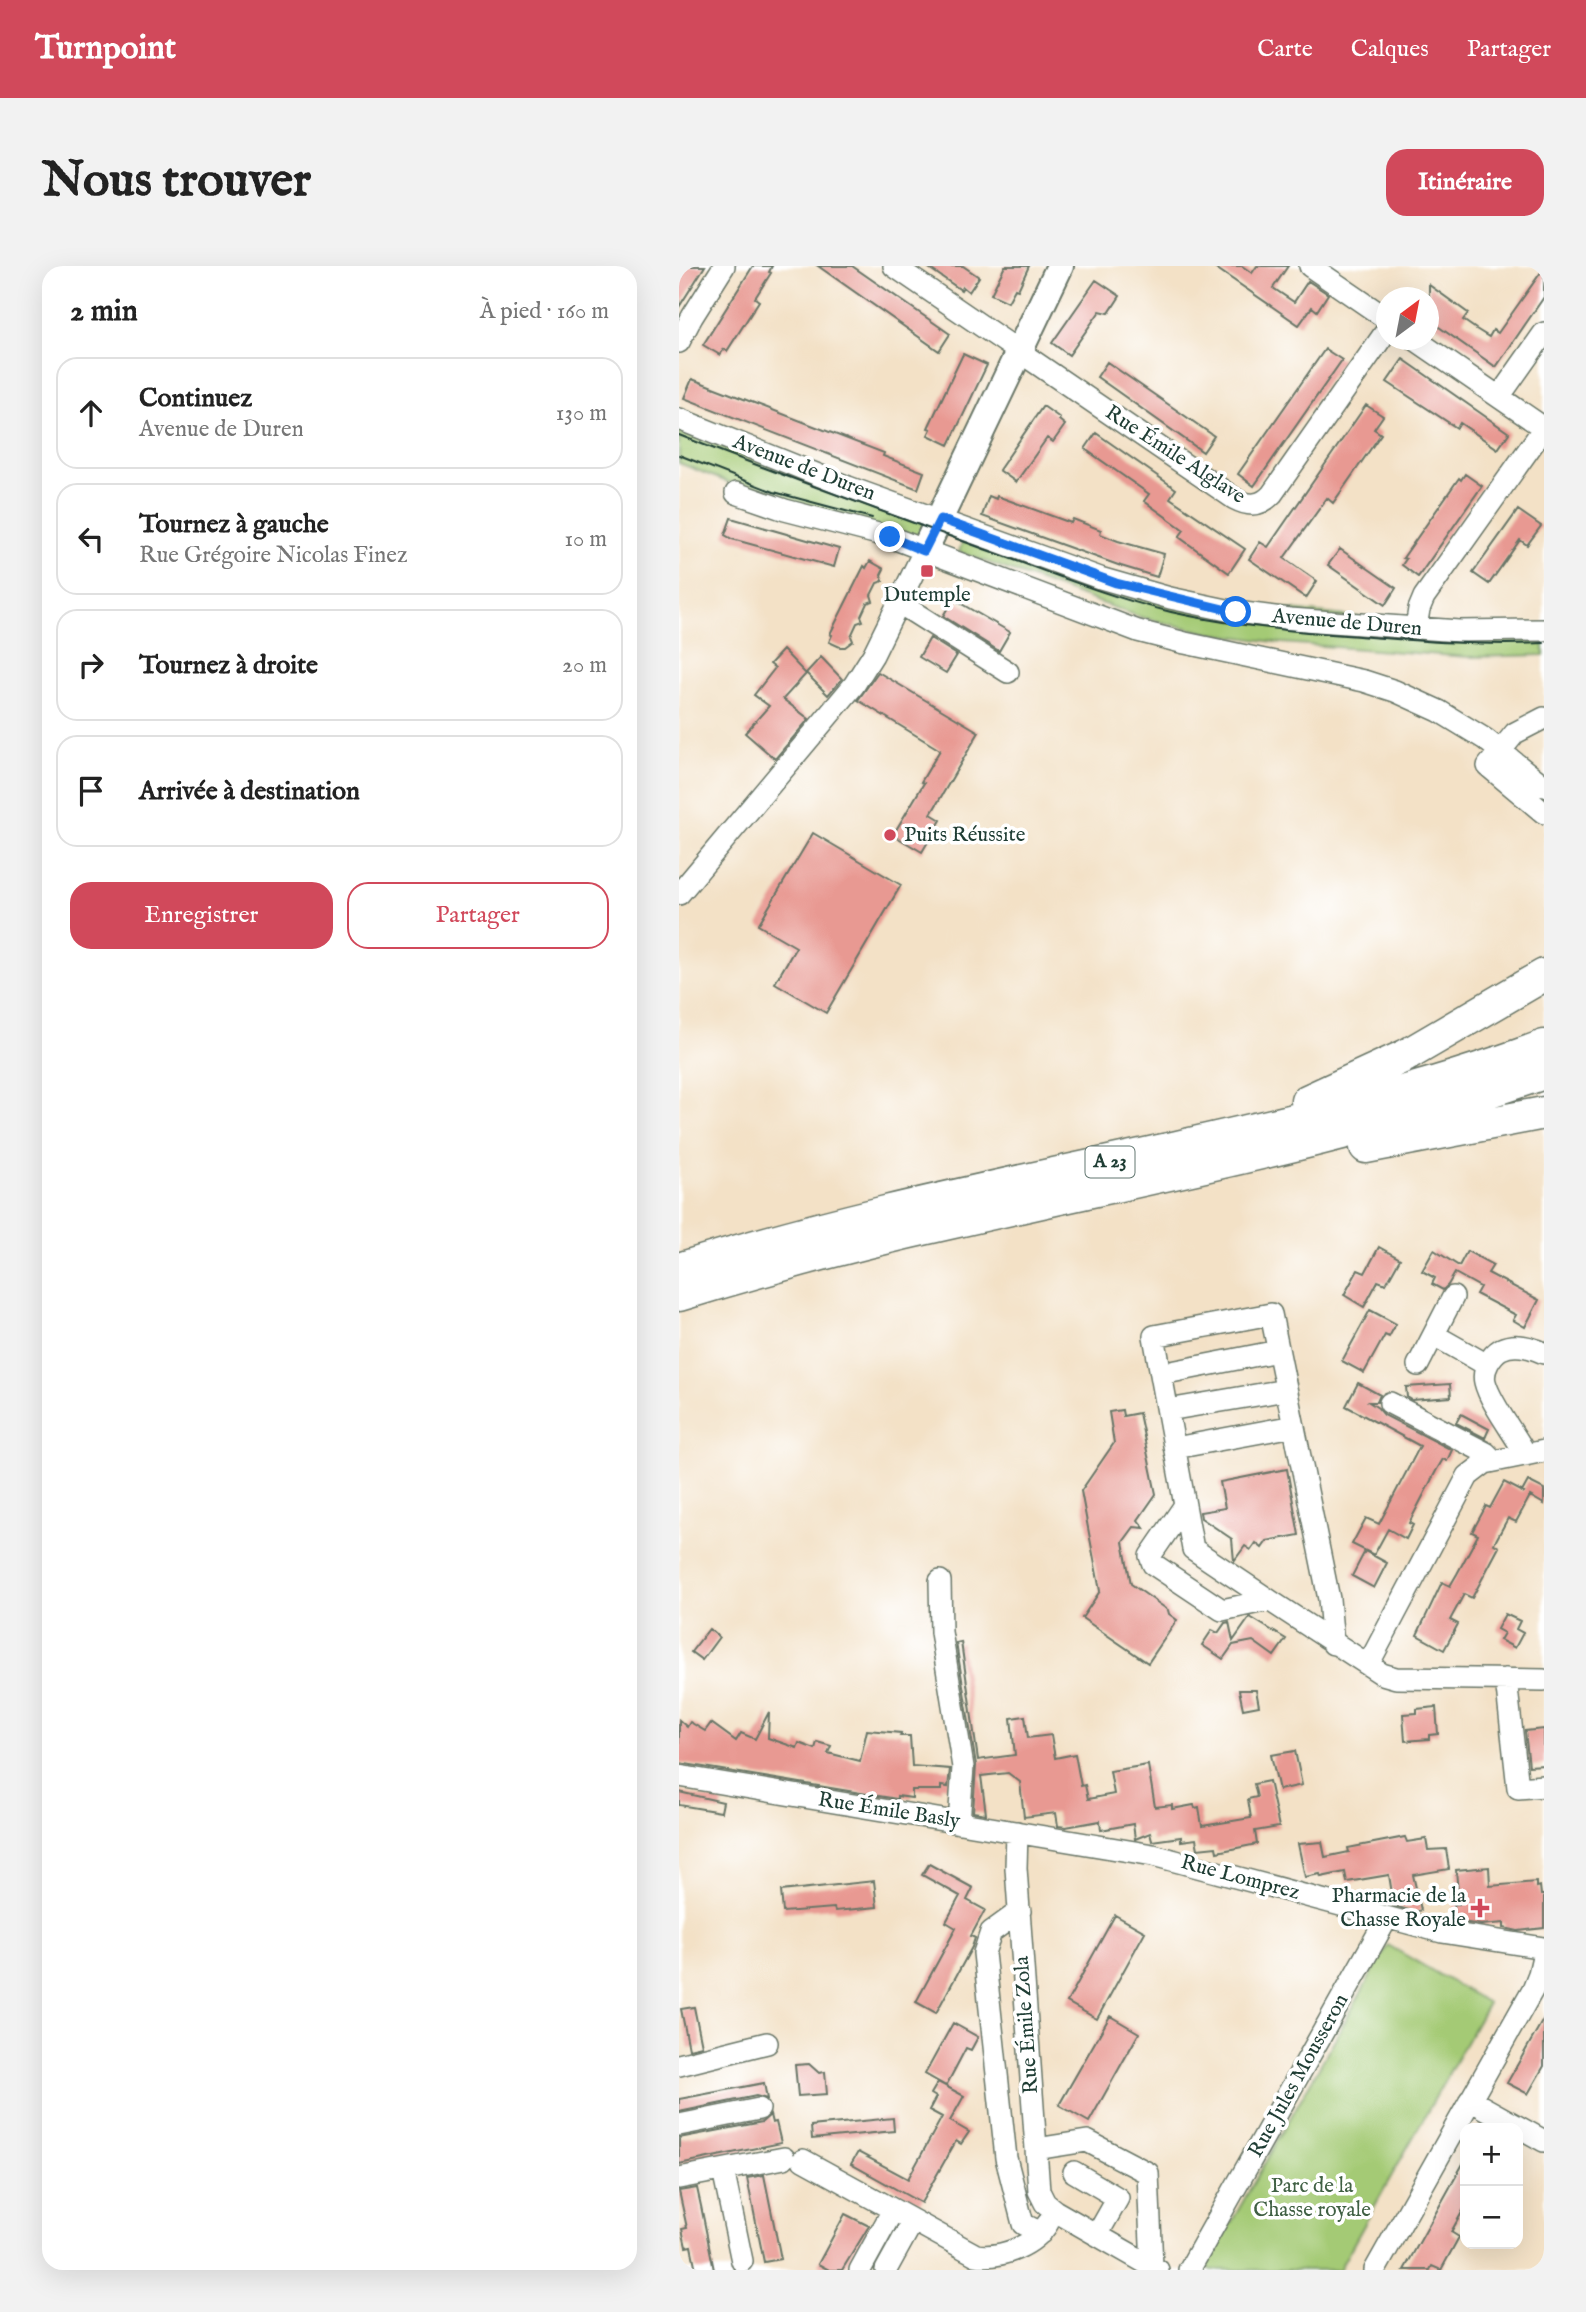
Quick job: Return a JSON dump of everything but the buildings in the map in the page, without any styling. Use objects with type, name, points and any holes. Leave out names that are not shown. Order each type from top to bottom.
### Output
[{"type":"highway","points":[[1218,1138],[1386,1066],[1544,975]]},
{"type":"highway","name":"A 23","points":[[679,1269],[893,1211],[1218,1138],[1381,1098],[1473,1071],[1544,1046]]},
{"type":"highway","name":"A 23","points":[[679,1295],[887,1237],[1282,1149],[1392,1121],[1544,1073]]},
{"type":"highway","points":[[1147,1179],[1224,1175],[1544,1113]]},
{"type":"main road","points":[[924,551],[1060,266]]},
{"type":"street","points":[[679,342],[724,266]]},
{"type":"street","points":[[894,266],[1018,351]]},
{"type":"street","points":[[1310,266],[1376,311]]},
{"type":"street","points":[[1499,397],[1544,333]]},
{"type":"street","name":"Rue Émile Alglave","points":[[1018,351],[1235,499],[1256,505],[1272,494],[1376,346]]},
{"type":"street","points":[[1416,628],[1419,609],[1425,597],[1544,428],[1431,350]]},
{"type":"street","name":"Avenue de Duren","points":[[679,419],[848,487],[1116,583],[1182,601],[1272,617],[1491,632],[1544,630]]},
{"type":"street","points":[[736,493],[785,510],[880,534],[1138,631],[1387,688],[1432,708],[1494,758],[1544,813]]},
{"type":"street","points":[[679,894],[854,685],[873,655],[924,551]]},
{"type":"street","points":[[899,603],[1008,672]]},
{"type":"street","points":[[1494,758],[1515,733],[1544,718]]},
{"type":"street","points":[[1494,758],[1544,786]]},
{"type":"street","points":[[1418,1365],[1453,1297]]},
{"type":"street","points":[[1333,1644],[1329,1599],[1271,1314],[1154,1336],[1193,1549],[1333,1644],[1382,1674],[1396,1678],[1544,1680]]},
{"type":"street","points":[[1434,1335],[1487,1365]]},
{"type":"street","points":[[1368,1665],[1468,1475],[1479,1466],[1494,1461],[1535,1453],[1486,1386],[1487,1365],[1496,1353],[1508,1347],[1531,1347],[1544,1353]]},
{"type":"street","points":[[1161,1374],[1278,1351]]},
{"type":"street","points":[[1168,1410],[1286,1390]]},
{"type":"street","points":[[1390,1403],[1486,1453],[1494,1461]]},
{"type":"street","points":[[1175,1448],[1294,1426]]},
{"type":"street","points":[[1185,1504],[1150,1556],[1153,1564],[1222,1610],[1269,1600]]},
{"type":"street","points":[[940,1581],[941,1632],[963,1767],[959,1823]]},
{"type":"street","points":[[1506,1679],[1518,1788],[1544,1786]]},
{"type":"street","name":"Rue Émile Basly","points":[[679,1776],[1100,1846]]},
{"type":"street","name":"Rue Émile Zola","points":[[1017,1832],[1016,1868],[1039,2191],[1045,2203],[1055,2211],[1155,2268]]},
{"type":"street","name":"Rue Lomprez","points":[[1100,1846],[1167,1858],[1465,1937],[1544,1950]]},
{"type":"street","points":[[1020,1911],[991,1932],[984,1953],[1006,2158],[1023,2224],[1041,2233]]},
{"type":"street","name":"Rue Jules Mousseron","points":[[1189,2270],[1387,1918]]},
{"type":"street","points":[[1375,2270],[1536,1982],[1544,1950]]},
{"type":"street","points":[[679,2065],[767,2043]]},
{"type":"street","points":[[1470,2100],[1544,2141]]},
{"type":"street","points":[[679,2125],[759,2109]]},
{"type":"street","points":[[1035,2149],[1087,2141],[1147,2173],[1155,2268]]},
{"type":"street","points":[[679,2178],[793,2159],[970,2253],[982,2256],[1026,2246],[1041,2233],[1055,2211]]},
{"type":"street","points":[[723,2170],[741,2261]]},
{"type":"street","points":[[1074,2172],[1118,2198],[1097,2235]]},
{"type":"street","points":[[860,2270],[893,2210]]},
{"type":"street","points":[[886,2270],[913,2221]]},
{"type":"green space","points":[[679,430],[929,525],[922,542],[763,496],[679,463]]},
{"type":"green space","points":[[964,537],[1112,590],[1544,638],[1544,655],[1468,657],[1282,643],[1209,633],[1140,617],[959,552]]},
{"type":"green space","name":"Parc de la Chasse royale","points":[[1388,1945],[1488,2003],[1339,2270],[1211,2270],[1206,2267]]},
{"type":"tram line","points":[[679,435],[1073,582],[1171,612],[1241,625],[1312,633],[1451,642],[1544,643]]},
{"type":"tram line","points":[[679,455],[774,492],[872,518]]},
{"type":"place","name":"Dutemple","points":[[927,571]]},
{"type":"place","name":"Puits Réussite","points":[[890,835]]},
{"type":"place","name":"Pharmacie de la Chasse Royale","points":[[1480,1908]]},
{"type":"route","points":[[890,537],[924,551],[940,519],[1116,583],[1236,612]]}]
